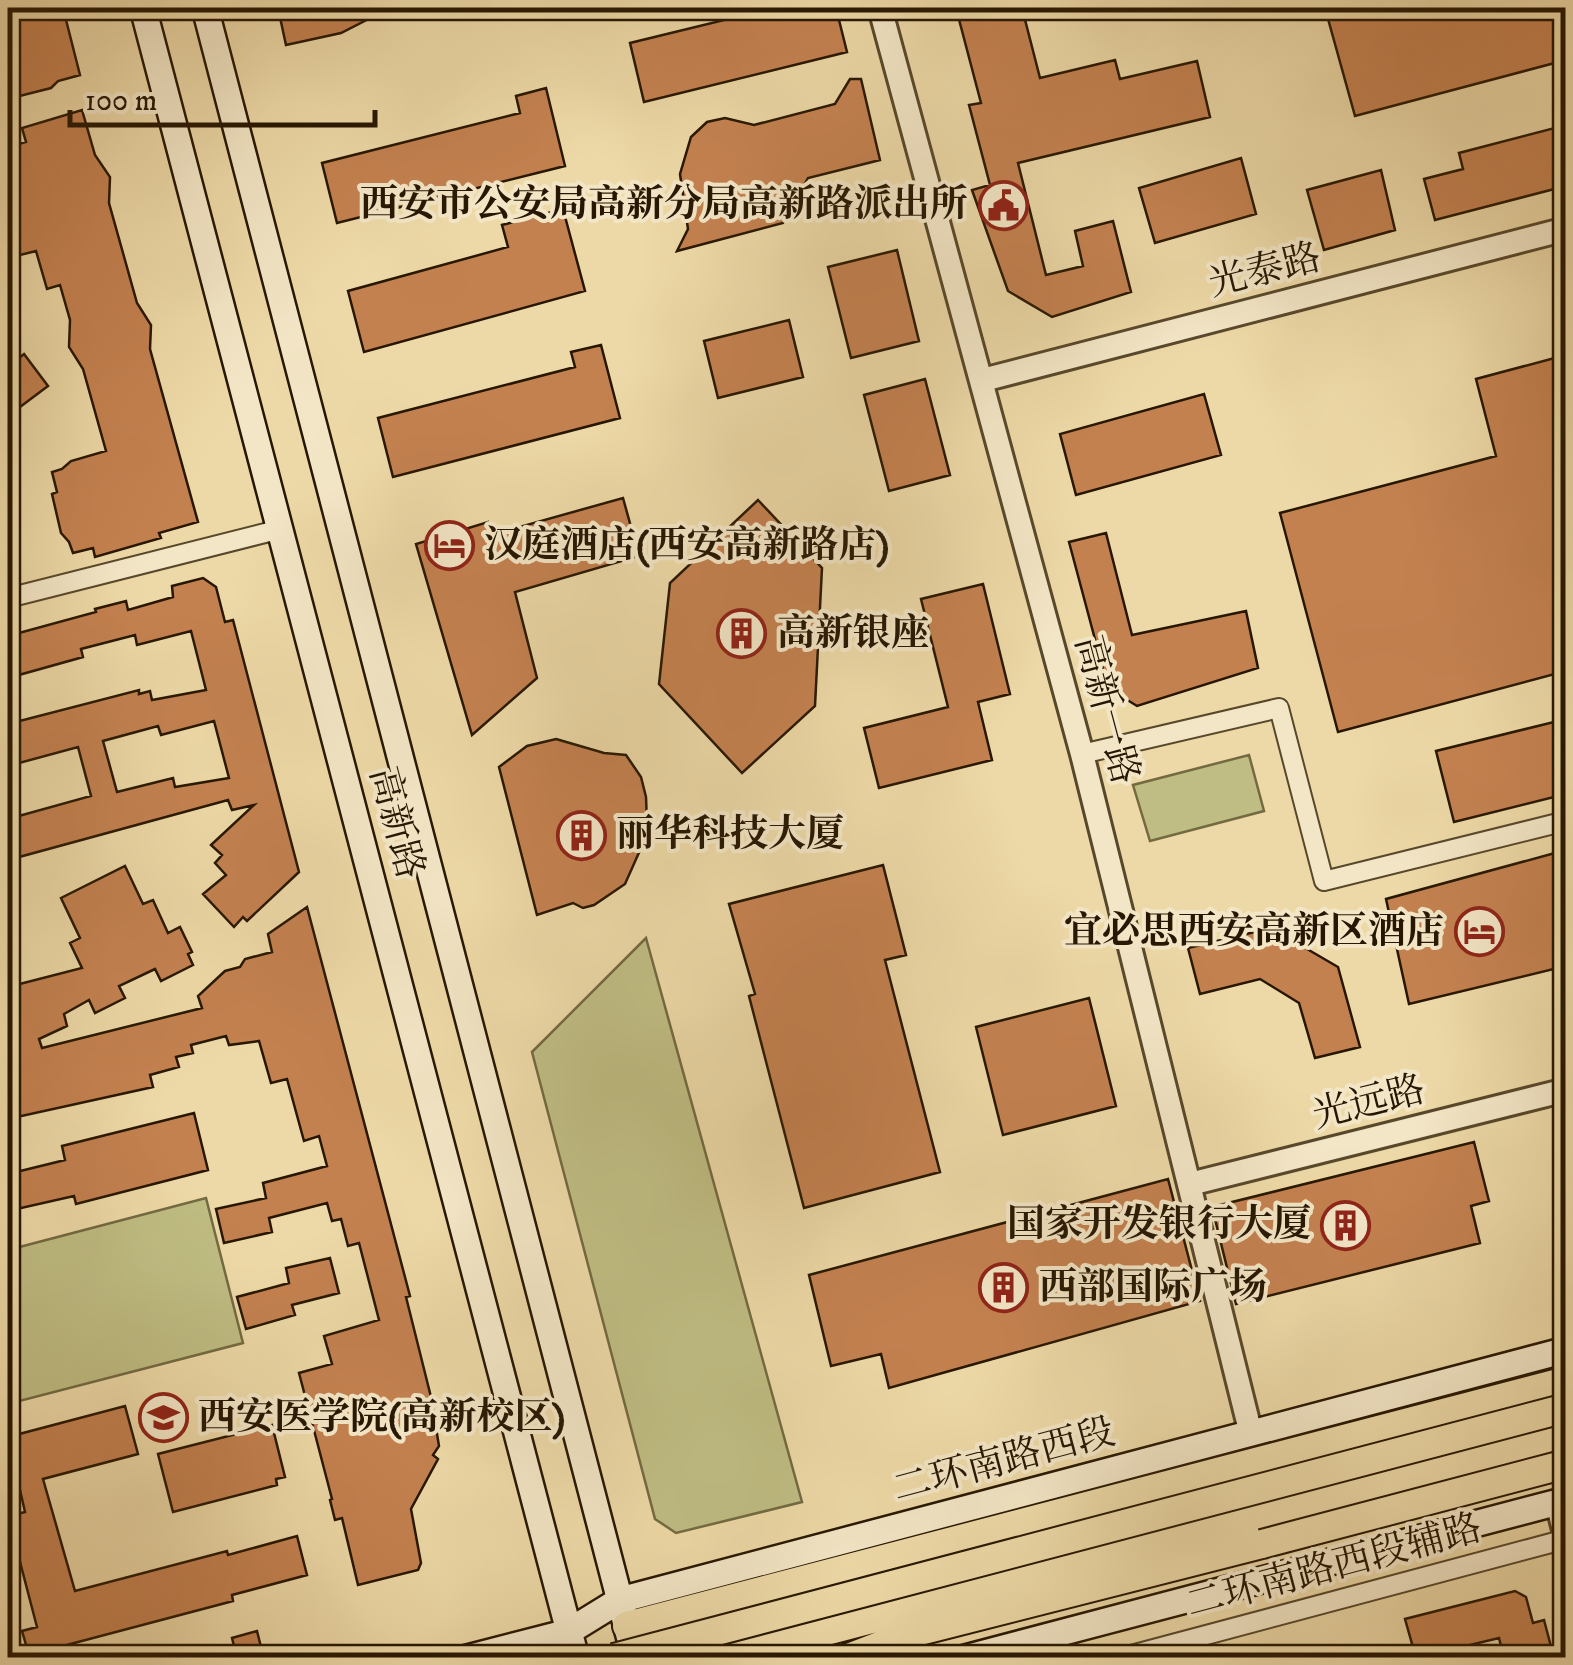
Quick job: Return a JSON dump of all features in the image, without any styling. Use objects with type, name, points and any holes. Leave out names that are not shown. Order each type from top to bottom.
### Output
[{"type":"highway","points":[[624,1613],[1311,1447],[1566,1381]]},
{"type":"highway","points":[[614,1658],[1566,1408]]},
{"type":"highway","points":[[723,1658],[1566,1437]]},
{"type":"highway","points":[[848,1658],[916,1632],[1566,1464]]},
{"type":"main road","name":"高新路","points":[[144,8],[576,1658]]},
{"type":"main road","name":"高新路","points":[[206,8],[635,1658]]},
{"type":"main road","name":"二环南路西段","points":[[467,1658],[1252,1434],[1566,1350]]},
{"type":"main road","points":[[965,1658],[1561,1501]]},
{"type":"street","name":"高新一路","points":[[880,8],[1082,754],[1252,1434]]},
{"type":"street","name":"光泰路","points":[[983,380],[1566,230]]},
{"type":"street","points":[[8,598],[281,529]]},
{"type":"street","points":[[1082,754],[1279,708],[1324,881],[1566,821]]},
{"type":"street","name":"光远路","points":[[1190,1184],[1566,1090]]},
{"type":"street","points":[[1561,1501],[1566,1538]]},
{"type":"street","name":"二环南路西段辅路","points":[[1120,1658],[1566,1538]]},
{"type":"shaded area","points":[[1249,755],[1264,811],[1150,841],[1133,785]]},
{"type":"shaded area","points":[[646,938],[802,1502],[676,1533],[655,1519],[532,1052]]},
{"type":"shaded area","points":[[206,1198],[243,1343],[8,1404],[8,1250]]},
{"type":"building","points":[[8,8],[63,8],[80,75],[58,81],[51,88],[8,99]]},
{"type":"building","points":[[278,8],[390,8],[341,33],[286,45]]},
{"type":"building","points":[[773,8],[836,8],[847,52],[644,102],[630,43]]},
{"type":"building","points":[[956,8],[1022,8],[1040,78],[1115,60],[1120,79],[1197,61],[1210,117],[1018,163],[1046,275],[1083,266],[1075,231],[1113,221],[1131,292],[1052,317],[1008,291],[972,190],[990,185],[969,105],[981,103]]},
{"type":"building","points":[[1325,8],[1566,8],[1566,60],[1355,116]]},
{"type":"building","points":[[850,79],[861,79],[880,160],[808,178],[783,223],[677,251],[688,229],[680,174],[691,137],[707,122],[725,118],[754,125],[835,104]]},
{"type":"building","points":[[546,88],[565,166],[337,223],[322,163],[520,113],[516,96]]},
{"type":"building","points":[[82,110],[95,155],[110,177],[109,203],[137,303],[151,325],[150,349],[198,522],[159,533],[161,538],[95,557],[93,548],[73,553],[61,533],[52,494],[57,492],[52,472],[71,461],[106,451],[83,369],[69,347],[70,320],[60,285],[47,289],[36,251],[8,258],[8,153],[13,152],[12,146],[26,142],[22,128]]},
{"type":"building","points":[[1566,125],[1566,186],[1435,220],[1424,179],[1463,169],[1459,153]]},
{"type":"building","points":[[1241,158],[1256,214],[1155,243],[1139,188]]},
{"type":"building","points":[[1381,170],[1395,230],[1324,250],[1307,190]]},
{"type":"building","points":[[563,209],[585,291],[364,352],[348,291],[508,247],[502,225]]},
{"type":"building","points":[[897,250],[919,341],[851,358],[828,267]]},
{"type":"building","points":[[789,320],[803,377],[718,398],[704,341]]},
{"type":"building","points":[[601,345],[620,418],[393,477],[378,418],[575,367],[571,352]]},
{"type":"building","points":[[24,354],[48,386],[8,416],[8,367]]},
{"type":"building","points":[[1566,355],[1566,671],[1338,732],[1280,513],[1496,456],[1476,379]]},
{"type":"building","points":[[925,379],[950,475],[889,491],[864,395]]},
{"type":"building","points":[[1204,394],[1221,455],[1076,495],[1060,434]]},
{"type":"building","points":[[623,498],[639,556],[515,592],[537,678],[472,735],[416,544],[488,522],[491,535]]},
{"type":"building","name":"高新银座","points":[[758,500],[822,568],[815,706],[742,773],[659,684],[670,583]]},
{"type":"building","points":[[1106,533],[1132,635],[1246,611],[1258,668],[1137,706],[1108,688],[1069,542]]},
{"type":"building","points":[[203,578],[216,587],[225,622],[233,620],[299,872],[247,921],[243,917],[234,927],[203,894],[226,875],[215,863],[222,855],[211,845],[254,805],[232,810],[228,800],[8,860],[8,819],[91,796],[78,747],[8,766],[8,724],[139,690],[139,694],[150,691],[152,700],[206,690],[191,631],[137,645],[135,635],[81,649],[83,657],[8,678],[8,636],[126,601],[128,610],[173,597],[172,586]],"holes":[[[214,721],[229,778],[175,787],[173,778],[117,792],[103,741],[158,726],[161,735]]]},
{"type":"building","points":[[983,584],[1010,694],[978,702],[992,760],[879,788],[864,728],[948,707],[921,599]]},
{"type":"building","points":[[1566,719],[1566,794],[1454,822],[1436,751]]},
{"type":"building","name":"丽华科技大厦","points":[[556,739],[626,755],[641,777],[647,822],[641,848],[625,884],[594,905],[583,908],[573,903],[537,915],[499,767],[527,746]]},
{"type":"building","name":"宜必思西安高新区酒店","points":[[1566,850],[1566,966],[1409,1004],[1386,899]]},
{"type":"building","points":[[883,865],[906,955],[885,960],[940,1172],[804,1208],[749,996],[755,994],[729,904]]},
{"type":"building","points":[[125,866],[143,904],[153,900],[168,933],[180,927],[192,952],[188,954],[193,965],[161,981],[155,969],[119,986],[125,998],[95,1013],[89,1000],[64,1014],[67,1026],[39,1039],[42,1048],[202,1008],[198,996],[225,971],[240,967],[245,959],[272,952],[268,934],[307,907],[410,1296],[406,1297],[431,1397],[439,1446],[433,1455],[438,1459],[411,1509],[421,1563],[418,1570],[358,1585],[342,1518],[335,1520],[299,1373],[332,1364],[324,1336],[379,1320],[359,1243],[348,1246],[341,1219],[332,1221],[327,1203],[269,1218],[272,1232],[224,1243],[216,1209],[266,1198],[263,1183],[327,1166],[319,1136],[304,1141],[287,1079],[271,1083],[259,1041],[229,1045],[226,1036],[191,1045],[193,1053],[176,1057],[179,1067],[150,1075],[153,1087],[8,1119],[8,987],[82,968],[70,943],[80,938],[61,898]]},
{"type":"building","points":[[1271,928],[1338,967],[1360,1047],[1315,1058],[1299,1003],[1260,979],[1200,994],[1188,948]]},
{"type":"building","points":[[1089,998],[1116,1106],[1003,1135],[976,1027]]},
{"type":"building","points":[[194,1113],[208,1170],[76,1204],[74,1196],[8,1211],[8,1174],[65,1160],[62,1146]]},
{"type":"building","name":"国家开发银行大厦","points":[[1474,1142],[1489,1201],[1471,1206],[1480,1243],[1236,1304],[1212,1207]]},
{"type":"building","name":"西部国际广场","points":[[1168,1179],[1200,1301],[889,1388],[881,1354],[831,1366],[809,1275]]},
{"type":"building","points":[[330,1258],[339,1293],[292,1305],[295,1315],[246,1329],[237,1297],[289,1283],[286,1268]]},
{"type":"building","points":[[125,1406],[138,1454],[43,1479],[75,1591],[297,1536],[307,1575],[232,1595],[233,1601],[29,1655],[22,1631],[37,1627],[8,1516],[25,1512],[8,1437]]},
{"type":"building","points":[[272,1425],[285,1477],[276,1479],[277,1485],[173,1512],[158,1454]]},
{"type":"building","points":[[1515,1591],[1526,1597],[1533,1623],[1544,1620],[1554,1658],[1504,1658],[1499,1638],[1416,1658],[1405,1619]]},
{"type":"building","points":[[257,1631],[262,1651],[237,1658],[232,1638]]},
{"type":"place","name":"西安市公安局高新分局高新路派出所","points":[[1003,205]]},
{"type":"place","name":"汉庭酒店(西安高新路店)","points":[[449,546]]},
{"type":"place","name":"高新银座","points":[[742,634]]},
{"type":"place","name":"丽华科技大厦","points":[[581,835]]},
{"type":"place","name":"宜必思西安高新区酒店","points":[[1479,932]]},
{"type":"place","name":"国家开发银行大厦","points":[[1346,1225]]},
{"type":"place","name":"西部国际广场","points":[[1004,1288]]},
{"type":"place","name":"西安医学院(高新校区)","points":[[163,1418]]}]
